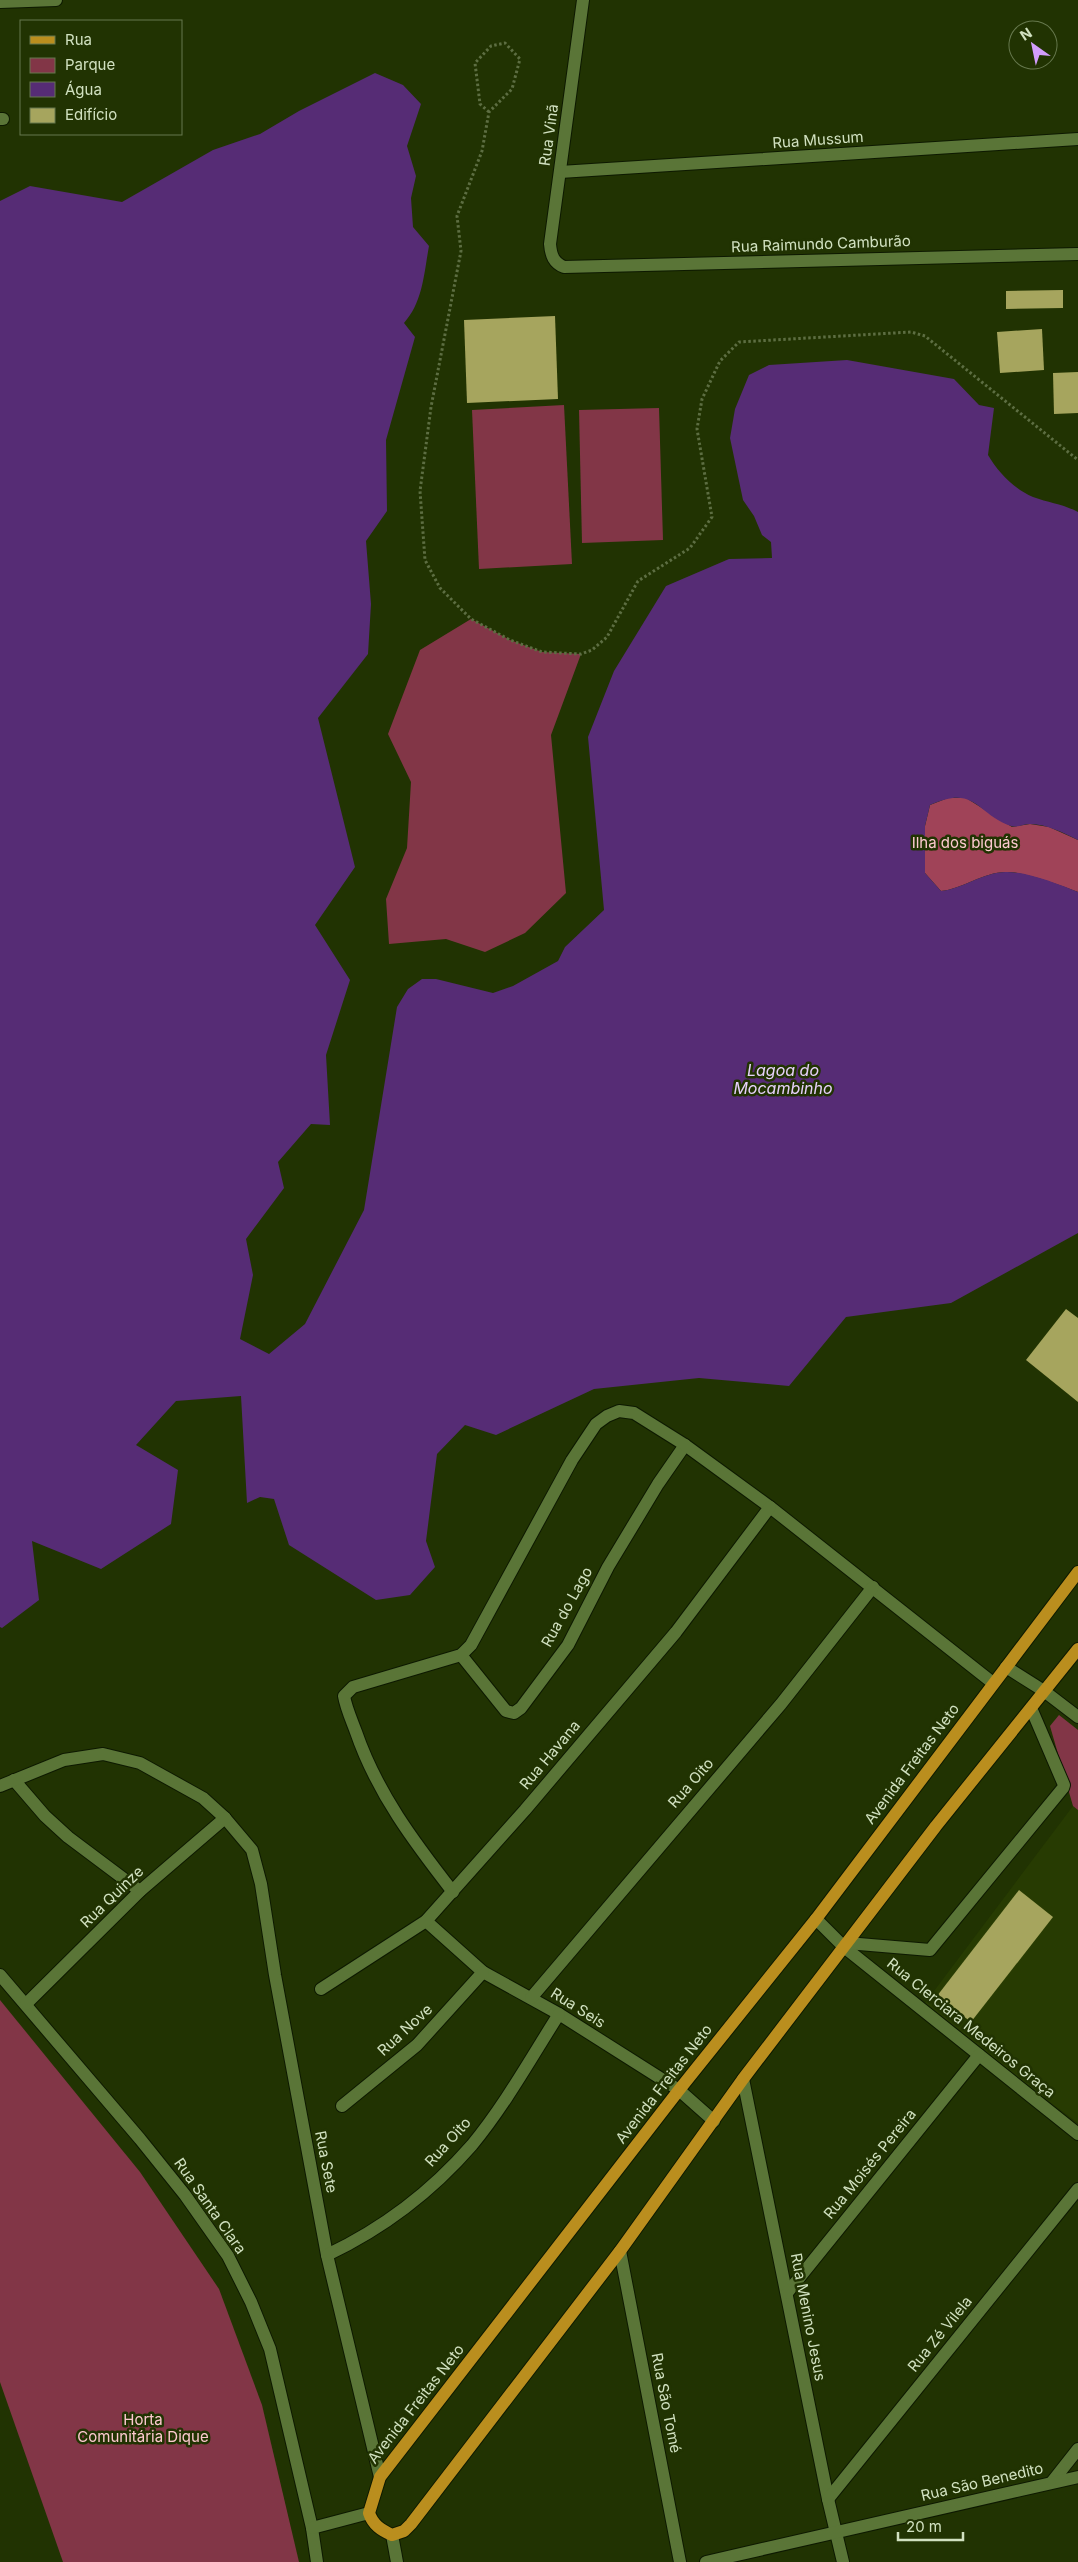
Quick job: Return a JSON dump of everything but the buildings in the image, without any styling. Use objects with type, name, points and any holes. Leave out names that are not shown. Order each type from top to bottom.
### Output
[{"type":"main road","name":"Avenida Freitas Neto","points":[[369,2513],[380,2477],[679,2090],[816,1919],[1078,1572]]},
{"type":"main road","points":[[369,2513],[378,2527],[392,2535],[404,2530],[411,2524],[620,2251],[743,2079],[845,1945],[936,1826],[1078,1649]]},
{"type":"street","points":[[0,2],[56,0]]},
{"type":"street","name":"Rua Vinã","points":[[564,267],[557,264],[553,258],[550,244],[583,0]]},
{"type":"street","name":"Rua Mussum","points":[[560,172],[1078,139]]},
{"type":"street","name":"Rua Raimundo Camburão","points":[[564,267],[1078,254]]},
{"type":"street","points":[[453,1892],[397,1818],[366,1762],[344,1696],[353,1687],[461,1655],[481,1631],[572,1460],[596,1424],[607,1416],[619,1411],[634,1412],[685,1445],[770,1507],[993,1683]]},
{"type":"street","name":"Rua do Lago","points":[[461,1655],[506,1711],[514,1713],[521,1708],[568,1645],[608,1567],[658,1484],[685,1445]]},
{"type":"street","name":"Rua Havana","points":[[321,1989],[426,1921],[676,1632],[770,1507]]},
{"type":"street","name":"Rua Oito","points":[[531,1998],[780,1704],[873,1587]]},
{"type":"street","points":[[1006,1667],[1044,1691],[1078,1717]]},
{"type":"street","points":[[845,1945],[930,1950],[1063,1788],[1064,1785],[1031,1708]]},
{"type":"street","points":[[0,1786],[64,1760],[103,1754],[140,1763],[203,1798],[225,1818]]},
{"type":"street","points":[[14,1780],[45,1816],[68,1837],[140,1891]]},
{"type":"street","name":"Rua Sete","points":[[225,1818],[252,1850],[261,1884],[275,1975],[327,2255],[380,2477]]},
{"type":"street","name":"Rua Quinze","points":[[26,2004],[140,1891],[225,1818]]},
{"type":"street","name":"Rua Clerciara Medeiros Graça","points":[[816,1919],[979,2055],[1078,2134]]},
{"type":"street","name":"Rua Seis","points":[[426,1921],[483,1972],[559,2014],[679,2090],[714,2121]]},
{"type":"street","name":"Rua Nove","points":[[342,2106],[417,2046],[483,1972]]},
{"type":"street","name":"Rua Santa Clara","points":[[0,1975],[180,2188],[228,2256],[251,2302],[270,2349],[312,2528],[317,2562]]},
{"type":"street","name":"Rua Oito","points":[[327,2255],[358,2240],[393,2218],[472,2145],[516,2083],[559,2014]]},
{"type":"street","name":"Rua Moisés Pereira","points":[[787,2293],[979,2055]]},
{"type":"street","name":"Rua Menino Jesus","points":[[743,2079],[828,2499],[843,2562]]},
{"type":"street","name":"Rua Zé Vilela","points":[[828,2499],[1078,2189]]},
{"type":"street","name":"Rua São Tomé","points":[[620,2251],[680,2562]]},
{"type":"street","points":[[1052,2482],[1078,2449]]},
{"type":"street","name":"Rua São Benedito","points":[[706,2562],[836,2534],[1078,2477]]},
{"type":"street","points":[[312,2528],[369,2513]]},
{"type":"street","points":[[392,2535],[397,2562]]},
{"type":"path","points":[[490,112],[480,104],[475,63],[491,46],[506,44],[520,59],[512,89],[490,112],[482,151],[457,216],[461,251],[431,407],[420,491],[424,560],[440,588],[471,619],[510,640],[542,652],[581,654],[592,650],[607,637],[638,582],[690,548],[712,517],[697,429],[702,399],[720,361],[739,342],[911,332],[925,336],[1078,460]]},
{"type":"shaded area","points":[[1059,1715],[1078,1730],[1078,2123],[922,2007],[1073,1806],[1050,1726]]},
{"type":"green space","points":[[564,405],[572,564],[479,569],[472,410]]},
{"type":"green space","points":[[659,408],[663,540],[582,543],[579,410]]},
{"type":"green space","points":[[471,619],[510,640],[542,652],[581,654],[551,735],[566,893],[525,933],[485,952],[446,939],[389,944],[386,899],[407,848],[411,782],[388,734],[420,650]]},
{"type":"green space","name":"Ilha dos biguás","points":[[948,798],[966,798],[1012,827],[1030,824],[1049,827],[1078,840],[1078,892],[1033,876],[1007,872],[991,874],[949,890],[941,891],[925,873],[925,826],[930,805]]},
{"type":"green space","points":[[1059,1715],[1078,1730],[1078,1810],[1073,1806],[1050,1726]]},
{"type":"green space","name":"Horta Comunitária Dique","points":[[0,2000],[140,2172],[219,2289],[262,2405],[299,2562],[63,2562],[0,2382]]},
{"type":"water","name":"Lagoa do Mocambinho","points":[[375,73],[403,85],[421,104],[407,146],[416,176],[411,198],[413,227],[429,246],[419,297],[404,323],[415,337],[386,440],[387,511],[366,541],[371,604],[368,654],[318,718],[355,867],[315,925],[350,980],[326,1055],[330,1125],[311,1124],[278,1162],[284,1188],[246,1239],[253,1275],[240,1339],[269,1354],[305,1324],[364,1210],[397,1007],[408,989],[422,979],[436,979],[493,993],[513,986],[558,961],[565,947],[604,910],[588,737],[614,671],[666,586],[729,559],[772,558],[771,542],[762,535],[754,516],[743,500],[730,438],[735,409],[749,375],[769,365],[847,360],[954,379],[979,405],[994,408],[988,455],[1002,474],[1026,494],[1078,512],[1078,840],[1055,829],[1043,826],[1030,824],[1011,826],[999,821],[967,799],[945,799],[930,805],[925,826],[925,873],[941,891],[949,890],[991,874],[1007,872],[1033,876],[1078,892],[1078,1233],[951,1303],[846,1317],[789,1386],[699,1378],[594,1389],[496,1435],[465,1425],[437,1454],[426,1541],[435,1567],[410,1595],[376,1600],[289,1545],[274,1499],[260,1497],[247,1503],[241,1396],[176,1401],[136,1445],[178,1470],[171,1524],[101,1569],[32,1541],[39,1600],[2,1628],[0,1627],[0,201],[30,186],[122,202],[213,150],[260,134],[299,111]]}]
